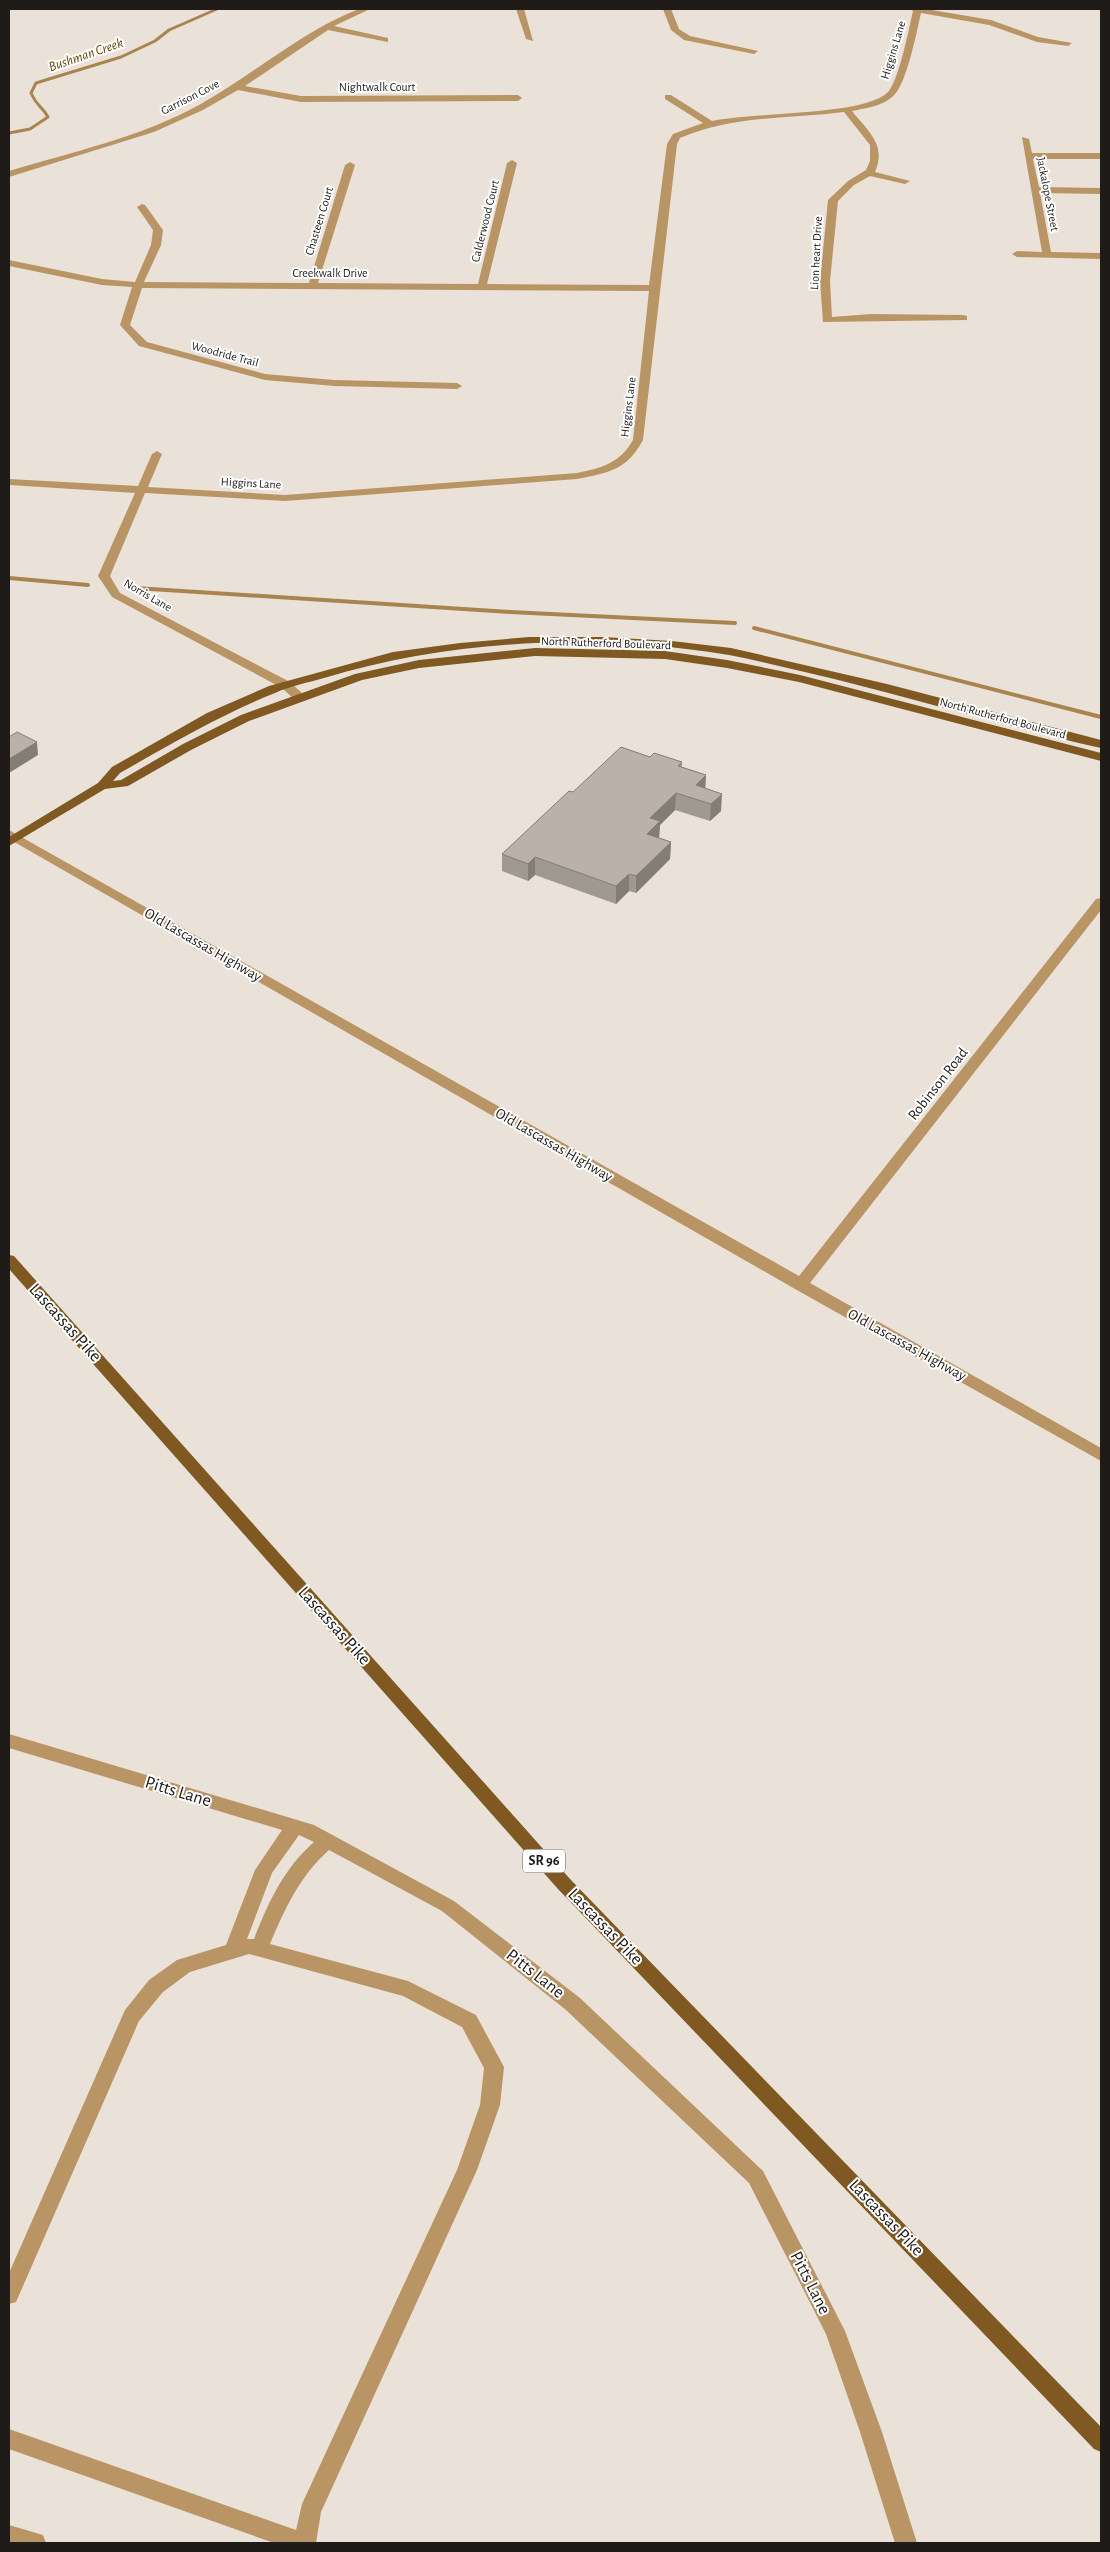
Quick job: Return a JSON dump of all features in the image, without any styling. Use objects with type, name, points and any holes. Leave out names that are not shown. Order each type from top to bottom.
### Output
[{"type":"main road","name":"North Rutherford Boulevard","points":[[11,838],[102,786],[116,770],[211,716],[286,685],[393,656],[460,646],[538,640],[603,640],[672,644],[732,652],[791,665],[1101,744]]},
{"type":"main road","name":"North Rutherford Boulevard","points":[[102,786],[124,783],[205,737],[245,718],[359,677],[419,664],[472,657],[535,652],[665,655],[800,679],[1101,757]]},
{"type":"main road","name":"Lascassas Pike","points":[[9,1260],[564,1884],[1101,2442]]},
{"type":"street","name":"Garrison Cove","points":[[9,174],[151,130],[200,108],[237,87],[337,20],[366,9]]},
{"type":"street","points":[[520,9],[530,39]]},
{"type":"street","points":[[666,9],[675,30],[687,38],[754,52]]},
{"type":"street","points":[[914,9],[991,23],[1037,39],[1068,43]]},
{"type":"street","name":"Higgins Lane","points":[[9,482],[285,498],[577,476],[605,470],[630,457],[638,440],[672,144],[676,136],[709,123],[744,118],[847,110],[881,102],[891,94],[918,9]]},
{"type":"street","points":[[327,27],[385,40]]},
{"type":"street","name":"Nightwalk Court","points":[[237,87],[302,98],[518,98]]},
{"type":"street","points":[[668,97],[709,123]]},
{"type":"street","points":[[847,110],[874,145],[875,161],[868,173],[905,181]]},
{"type":"street","name":"Jackalope Street","points":[[1025,139],[1047,254]]},
{"type":"street","points":[[1028,156],[1101,156]]},
{"type":"street","name":"Calderwood Court","points":[[482,286],[512,163]]},
{"type":"street","name":"Chasteen Court","points":[[313,285],[350,165]]},
{"type":"street","name":"Lion heart Drive","points":[[868,173],[843,188],[833,200],[825,281],[827,320],[850,320],[871,317],[963,318]]},
{"type":"street","points":[[1035,190],[1101,191]]},
{"type":"street","name":"Woodride Trail","points":[[142,207],[158,230],[156,245],[138,284],[125,325],[143,344],[280,380],[457,386]]},
{"type":"street","points":[[1017,254],[1101,256]]},
{"type":"street","name":"Creekwalk Drive","points":[[9,263],[102,282],[138,284],[654,288]]},
{"type":"street","name":"Norris Lane","points":[[157,454],[104,576],[116,595],[286,685],[299,697]]},
{"type":"street","name":"Old Lascassas Highway","points":[[11,838],[1101,1455]]},
{"type":"street","name":"Robinson Road","points":[[800,1285],[1101,902]]},
{"type":"street","name":"Pitts Lane","points":[[9,1741],[308,1830],[448,1906],[573,2004],[756,2177],[835,2331],[872,2432],[906,2543]]},
{"type":"street","points":[[233,1950],[264,1870],[295,1826]]},
{"type":"street","points":[[259,1949],[282,1894],[306,1858],[327,1841]]},
{"type":"street","points":[[9,2295],[132,2016],[156,1986],[184,1966],[249,1946],[408,1989],[469,2021],[494,2067],[490,2105],[467,2170],[310,2511],[304,2543],[9,2439]]},
{"type":"street","points":[[9,2536],[36,2543]]},
{"type":"building","points":[[17,732],[37,742],[9,759],[9,737]]},
{"type":"building","points":[[621,747],[650,757],[654,753],[682,762],[678,766],[706,775],[696,785],[722,794],[711,804],[676,793],[650,818],[660,821],[647,834],[671,842],[636,876],[629,874],[616,886],[535,857],[528,864],[502,854],[569,791],[573,792]]},
{"type":"waterway","name":"Bushman Creek","points":[[9,133],[30,129],[48,117],[31,93],[36,83],[121,57],[155,41],[169,30],[217,9]]},
{"type":"waterway","points":[[9,578],[88,585]]},
{"type":"waterway","points":[[135,588],[510,612],[735,623]]},
{"type":"waterway","points":[[754,628],[1101,717]]}]
